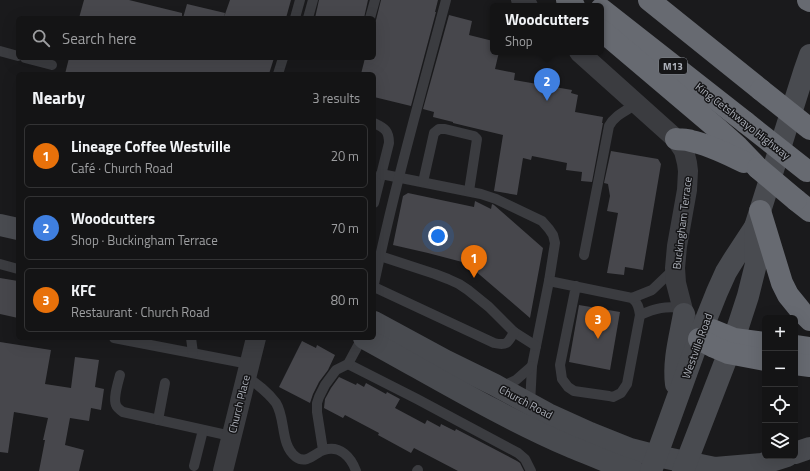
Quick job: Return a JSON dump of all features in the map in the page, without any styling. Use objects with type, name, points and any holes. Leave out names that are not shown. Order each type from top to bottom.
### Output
[{"type":"highway","points":[[649,0],[810,128]]},
{"type":"highway","name":"King Cetshwayo Highway","points":[[604,11],[808,172]]},
{"type":"highway","points":[[604,33],[719,130],[758,168],[803,205]]},
{"type":"highway","points":[[676,139],[690,140],[715,148],[758,168]]},
{"type":"highway","points":[[758,219],[788,295],[801,312],[810,320]]},
{"type":"highway","points":[[702,333],[714,347],[762,343]]},
{"type":"highway","points":[[731,346],[762,359]]},
{"type":"highway","points":[[798,346],[810,348]]},
{"type":"highway","points":[[798,364],[810,366]]},
{"type":"main road","name":"Westville Road","points":[[654,463],[717,292],[726,272],[758,219],[810,55]]},
{"type":"main road","name":"Westville Road","points":[[685,466],[731,346],[748,296],[756,264],[758,219]]},
{"type":"main road","points":[[0,225],[16,229]]},
{"type":"main road","points":[[679,393],[675,377],[675,364],[683,311]]},
{"type":"main road","name":"Church Road","points":[[376,323],[548,414],[590,433],[630,448],[654,463],[685,466]]},
{"type":"main road","name":"Church Road","points":[[367,340],[506,416],[556,440],[625,469],[634,471]]},
{"type":"main road","points":[[798,452],[810,448]]},
{"type":"main road","points":[[585,452],[606,471]]},
{"type":"main road","points":[[685,466],[710,469],[762,464],[778,459]]},
{"type":"street","name":"Buckingham Terrace","points":[[582,55],[676,139],[684,151],[688,171],[677,246],[675,268],[676,283],[683,311],[688,323],[702,333]]},
{"type":"street","name":"Church Place","points":[[223,471],[256,340]]},
{"type":"lane","points":[[296,16],[300,0]]},
{"type":"lane","points":[[309,16],[313,0]]},
{"type":"lane","points":[[371,16],[375,0]]},
{"type":"lane","points":[[376,275],[399,178],[446,0]]},
{"type":"lane","points":[[0,51],[16,55]]},
{"type":"lane","points":[[33,60],[52,65]]},
{"type":"lane","points":[[279,72],[282,60]]},
{"type":"lane","points":[[584,255],[610,126],[614,118],[636,104]]},
{"type":"lane","points":[[376,124],[386,131],[389,136],[389,143],[376,193]]},
{"type":"lane","points":[[423,182],[434,133],[439,129],[445,129],[477,138],[469,191]]},
{"type":"lane","points":[[381,174],[469,191],[496,199],[542,221],[550,228],[555,243],[532,366],[530,404]]},
{"type":"lane","points":[[380,256],[435,274],[458,284],[489,307],[514,332],[536,346]]},
{"type":"lane","points":[[0,264],[16,268]]},
{"type":"lane","points":[[632,298],[652,290],[675,268]]},
{"type":"lane","points":[[549,281],[576,286],[632,298],[636,300],[639,306],[640,315],[627,384],[621,393],[609,396],[574,391],[568,387],[562,379],[560,365],[576,286]]},
{"type":"lane","points":[[376,286],[494,343],[502,345],[506,344],[514,332]]},
{"type":"lane","points":[[640,315],[659,308],[672,307],[683,311]]},
{"type":"lane","points":[[125,340],[193,353],[248,370],[276,404],[288,446],[295,456],[299,459],[306,459],[311,458],[323,450],[335,449],[346,454],[356,471]]},
{"type":"lane","points":[[191,340],[193,353]]},
{"type":"lane","points":[[323,450],[316,412],[319,397],[325,385],[336,370],[348,364],[362,340]]},
{"type":"lane","points":[[348,364],[518,453],[525,459],[531,471]]},
{"type":"lane","points":[[500,388],[516,380],[532,366]]},
{"type":"lane","points":[[120,375],[115,398],[116,406],[119,410],[126,414],[231,436]]},
{"type":"lane","points":[[158,420],[165,383]]},
{"type":"lane","points":[[194,466],[203,430]]},
{"type":"building","points":[[84,0],[129,0],[182,13],[182,16],[80,16]]},
{"type":"building","points":[[230,0],[291,0],[287,16],[224,16]]},
{"type":"building","points":[[319,0],[368,0],[364,16],[315,16]]},
{"type":"building","points":[[381,0],[438,0],[411,106],[376,97],[376,72],[362,72],[364,60],[376,60],[376,20]]},
{"type":"building","points":[[187,4],[225,13],[224,16],[184,16]]},
{"type":"building","points":[[449,15],[472,21],[469,35],[490,40],[490,55],[498,55],[495,69],[515,73],[514,80],[572,90],[571,93],[578,95],[575,112],[603,117],[592,182],[581,181],[582,172],[566,170],[567,163],[532,156],[531,160],[523,158],[517,195],[494,191],[503,135],[433,117],[434,112],[423,109]]},
{"type":"building","points":[[68,60],[273,60],[270,72],[66,72]]},
{"type":"building","points":[[611,151],[658,159],[661,164],[643,270],[625,267],[624,275],[607,273],[618,213],[607,211],[610,196],[608,184],[604,183]]},
{"type":"building","points":[[408,193],[474,207],[475,201],[491,209],[492,204],[543,248],[530,318],[466,263],[393,245],[403,196]]},
{"type":"building","points":[[0,278],[16,281],[16,318],[0,314]]},
{"type":"building","points":[[579,305],[620,312],[610,370],[569,362]]},
{"type":"building","points":[[302,341],[316,348],[317,345],[335,355],[328,370],[319,382],[310,403],[279,387]]},
{"type":"building","points":[[0,342],[51,350],[45,384],[71,388],[75,357],[99,360],[95,387],[104,389],[101,410],[91,408],[89,421],[70,418],[65,445],[84,450],[79,471],[39,471],[45,440],[43,440],[48,418],[14,412],[8,453],[0,452]]},
{"type":"building","points":[[339,377],[356,385],[357,383],[364,387],[366,383],[386,394],[387,392],[400,399],[395,408],[425,424],[427,420],[440,427],[441,424],[455,431],[456,429],[517,461],[520,463],[524,471],[458,471],[414,448],[411,453],[378,435],[379,433],[345,415],[343,418],[324,408],[325,399]]},
{"type":"place","name":"Woodcutters","points":[[547,101]]},
{"type":"place","name":"Lineage Coffee Westville","points":[[474,278]]},
{"type":"place","name":"KFC","points":[[598,339]]}]
